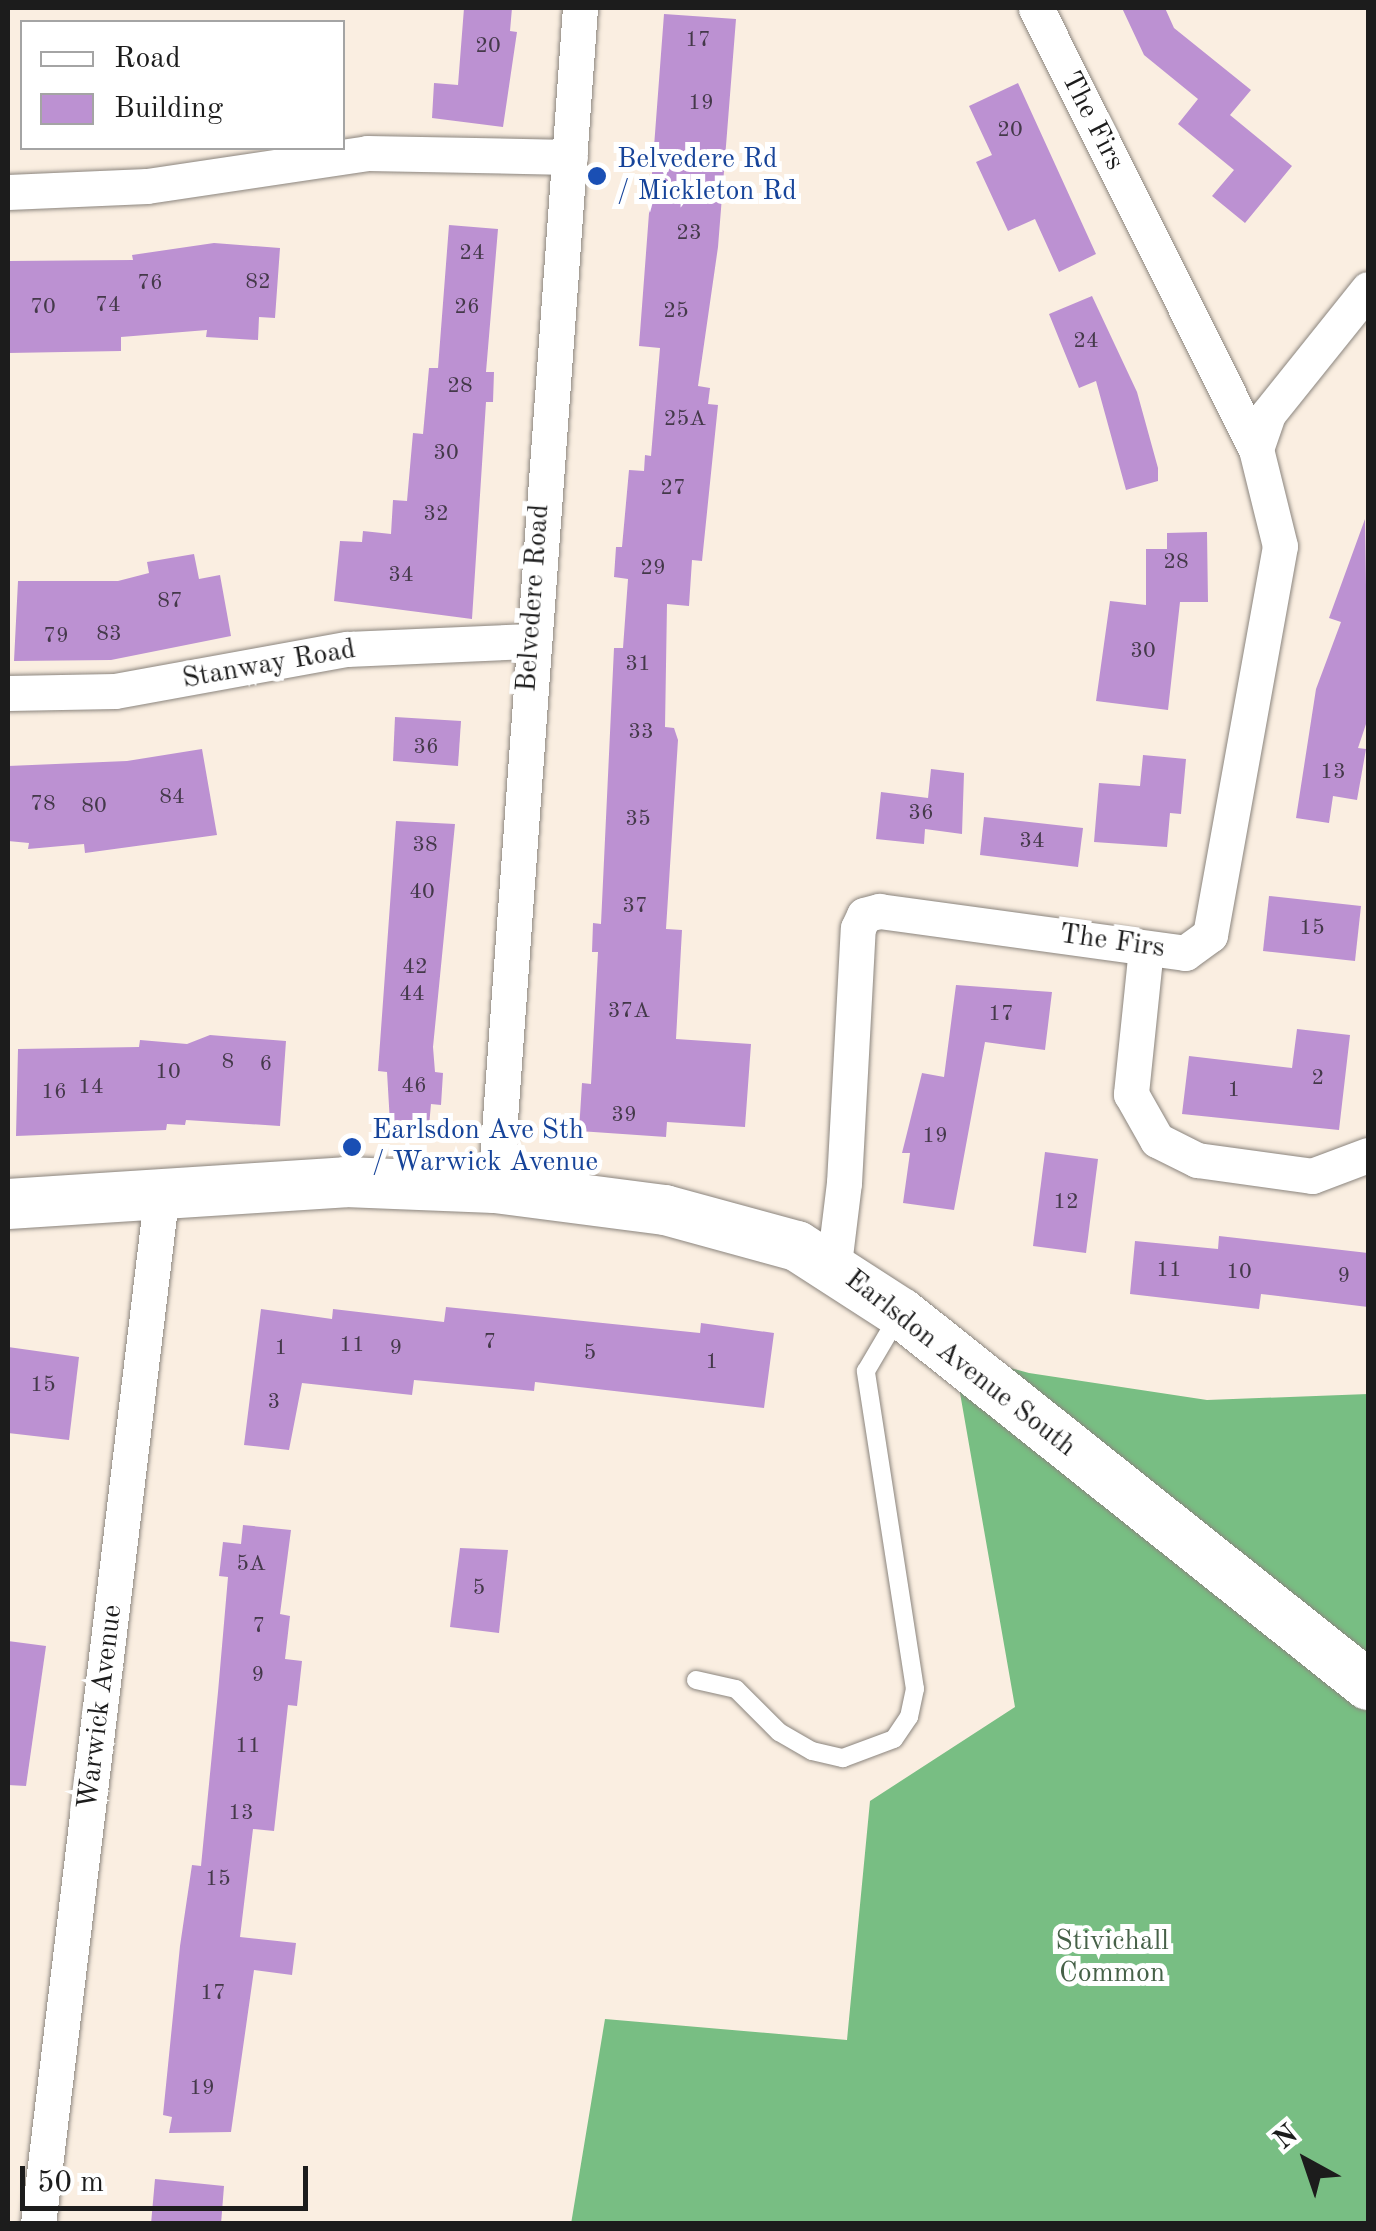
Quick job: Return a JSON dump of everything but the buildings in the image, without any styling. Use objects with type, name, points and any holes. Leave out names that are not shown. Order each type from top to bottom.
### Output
[{"type":"main road","name":"Earlsdon Avenue South","points":[[8,1204],[345,1182],[496,1188],[665,1210],[766,1236],[834,1264],[900,1313],[1368,1685]]},
{"type":"street","name":"Belvedere Road","points":[[496,1188],[530,641],[580,8]]},
{"type":"street","name":"The Firs","points":[[834,1264],[858,928],[864,915],[878,911],[1193,952],[1210,935],[1280,546],[1256,449],[1036,8]]},
{"type":"street","points":[[8,192],[147,186],[366,153],[570,157]]},
{"type":"street","points":[[1256,449],[1268,414],[1368,289]]},
{"type":"street","name":"Stanway Road","points":[[8,693],[131,689],[347,648],[530,641]]},
{"type":"street","points":[[1146,948],[1132,1094],[1157,1140],[1198,1160],[1312,1176],[1368,1155]]},
{"type":"street","name":"Warwick Avenue","points":[[38,2224],[162,1191]]},
{"type":"lane","points":[[696,1680],[736,1689],[779,1732],[812,1752],[843,1758],[894,1739],[909,1717],[914,1688],[866,1370],[900,1313]]},
{"type":"green space","name":"Stivichall Common","points":[[953,1353],[1029,1373],[1207,1400],[1368,1394],[1368,2223],[571,2224],[605,2019],[847,2040],[870,1801],[1015,1707]]},
{"type":"place","name":"Belvedere Rd / Mickleton Rd","points":[[597,176]]},
{"type":"place","name":"Earlsdon Ave Sth / Warwick Avenue","points":[[352,1147]]}]
